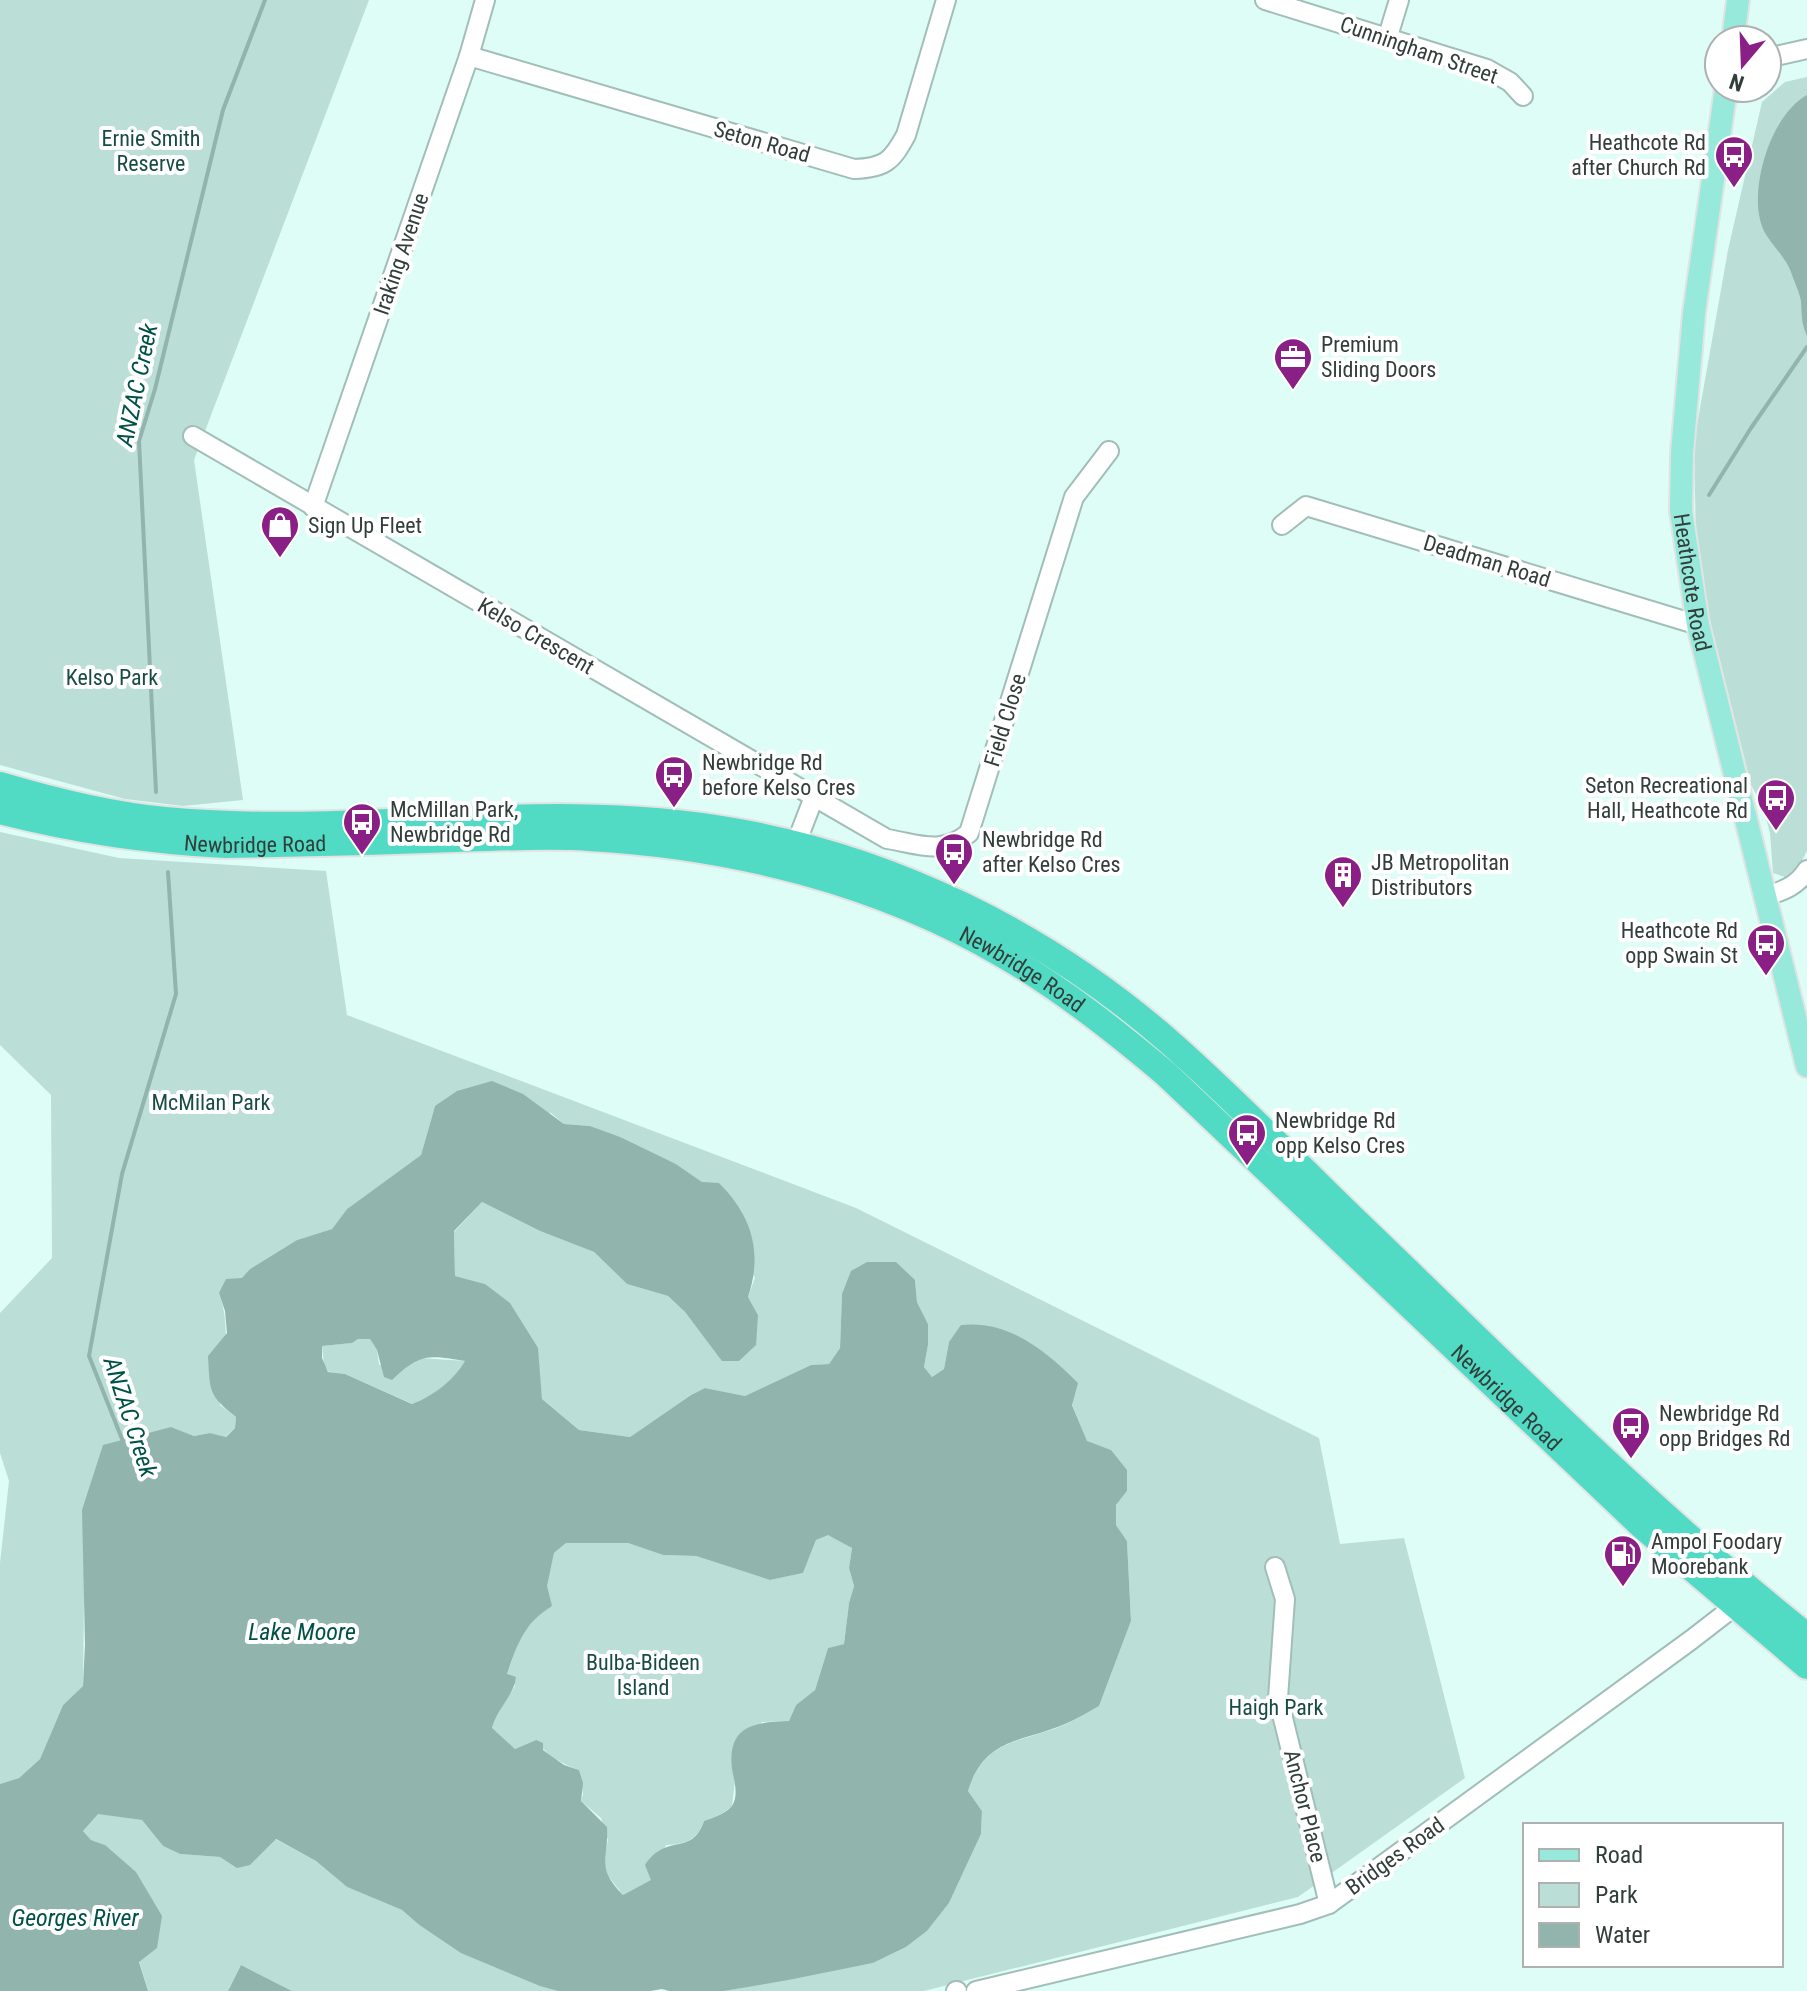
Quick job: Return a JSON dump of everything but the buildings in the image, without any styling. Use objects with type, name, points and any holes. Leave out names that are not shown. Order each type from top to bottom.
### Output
[{"type":"highway","name":"Newbridge Road","points":[[0,785],[77,806],[136,827]]},
{"type":"highway","name":"Newbridge Road","points":[[0,811],[46,822],[193,833],[258,824],[614,817],[667,821],[735,831],[792,856],[888,872],[989,919],[1084,975],[1123,1004],[1224,1092],[1596,1450],[1744,1598],[1807,1666]]},
{"type":"highway","name":"Newbridge Road","points":[[1744,1598],[1807,1636]]},
{"type":"main road","points":[[1735,24],[1738,0]]},
{"type":"main road","name":"Heathcote Road","points":[[1724,104],[1694,313],[1682,453],[1681,511],[1698,625],[1807,1066]]},
{"type":"street","name":"Iraking Avenue","points":[[313,507],[469,56],[485,0]]},
{"type":"street","name":"Seton Road","points":[[469,56],[854,169],[877,168],[895,155],[906,135],[946,0]]},
{"type":"street","name":"Cunningham Street","points":[[1265,0],[1388,36],[1497,73],[1523,96]]},
{"type":"street","points":[[1388,36],[1399,0]]},
{"type":"street","points":[[1783,54],[1807,49]]},
{"type":"street","name":"Kelso Crescent","points":[[193,436],[814,797]]},
{"type":"street","name":"Field Close","points":[[814,797],[887,839],[933,848],[955,844],[969,833],[1074,497],[1109,451]]},
{"type":"street","name":"Deadman Road","points":[[1282,525],[1306,506],[1698,625]]},
{"type":"street","points":[[792,856],[814,797]]},
{"type":"street","points":[[1766,896],[1788,889],[1807,870]]},
{"type":"street","name":"Anchor Place","points":[[1275,1567],[1285,1599],[1278,1698],[1329,1904]]},
{"type":"street","name":"Bridges Road","points":[[976,1991],[1300,1914],[1329,1904],[1744,1598]]},
{"type":"green space","points":[[0,0],[369,0],[194,460],[243,800],[183,806],[125,799],[0,765]]},
{"type":"green space","points":[[1807,77],[1807,851],[1788,878],[1773,873],[1770,833],[1763,807],[1751,785],[1706,604],[1696,540],[1694,442],[1728,250],[1762,104],[1783,104],[1785,82]]},
{"type":"green space","points":[[0,832],[119,858],[326,871],[347,1015],[856,1208],[1319,1438],[1340,1544],[1404,1538],[1465,1778],[1298,1897],[924,1991],[724,1991],[873,1963],[906,1947],[927,1931],[949,1903],[981,1834],[982,1811],[968,1791],[985,1760],[1007,1744],[1066,1724],[1099,1706],[1131,1621],[1127,1541],[1116,1525],[1116,1505],[1127,1491],[1111,1450],[1087,1442],[1072,1404],[949,1342],[944,1369],[932,1377],[924,1367],[928,1324],[917,1302],[915,1280],[842,1294],[840,1348],[829,1364],[811,1365],[745,1396],[705,1388],[630,1437],[579,1430],[542,1399],[537,1348],[485,1284],[455,1276],[454,1232],[482,1202],[540,1231],[594,1252],[627,1284],[668,1296],[685,1312],[723,1361],[739,1361],[758,1315],[748,1297],[755,1278],[702,1182],[676,1164],[590,1126],[564,1124],[551,1113],[435,1106],[421,1155],[347,1209],[332,1229],[297,1240],[250,1269],[242,1279],[219,1293],[226,1334],[220,1405],[236,1417],[235,1428],[225,1437],[210,1433],[194,1436],[171,1427],[84,1597],[83,1686],[63,1705],[40,1759],[19,1778],[0,1784],[0,1563],[9,1481],[0,1453],[0,1313],[52,1258],[51,1095],[0,1045]]},
{"type":"green space","points":[[358,1339],[370,1339],[377,1350],[379,1365],[408,1364],[420,1358],[466,1361],[442,1387],[413,1404],[345,1374],[329,1372],[324,1365],[322,1346],[351,1343]]},
{"type":"green space","name":"Bulba-Bideen Island","points":[[828,1534],[852,1548],[849,1568],[854,1586],[844,1644],[828,1648],[815,1690],[796,1705],[789,1721],[762,1722],[732,1768],[735,1780],[732,1806],[719,1816],[704,1821],[690,1840],[666,1845],[652,1880],[623,1895],[603,1864],[608,1840],[601,1818],[581,1801],[583,1794],[579,1770],[555,1758],[536,1740],[515,1749],[492,1729],[493,1721],[515,1686],[507,1674],[520,1637],[540,1613],[554,1553],[566,1543],[628,1543],[663,1555],[696,1556],[770,1580],[803,1573],[816,1540]]},
{"type":"green space","points":[[97,1813],[142,1820],[163,1846],[180,1854],[220,1857],[250,1865],[275,1839],[316,1861],[347,1887],[402,1910],[418,1924],[558,1991],[292,1991],[241,1965],[228,1991],[148,1991],[105,1845],[91,1840],[83,1831]]},
{"type":"water","points":[[1807,95],[1807,336],[1798,290],[1788,266],[1764,231],[1758,197],[1760,177],[1772,137],[1782,119]]},
{"type":"water","name":"Lake Moore","points":[[492,1081],[523,1094],[564,1124],[590,1126],[620,1137],[676,1164],[702,1182],[719,1183],[740,1208],[747,1222],[754,1250],[748,1297],[758,1315],[756,1345],[739,1361],[722,1361],[685,1312],[668,1296],[627,1284],[594,1252],[540,1231],[482,1202],[454,1231],[455,1276],[485,1284],[510,1303],[538,1348],[542,1399],[579,1430],[630,1437],[705,1388],[745,1396],[811,1365],[829,1364],[840,1348],[842,1294],[851,1271],[867,1262],[896,1262],[915,1280],[917,1302],[928,1324],[924,1367],[932,1377],[944,1369],[949,1342],[961,1325],[978,1325],[995,1327],[1025,1340],[1078,1383],[1072,1405],[1087,1441],[1111,1450],[1127,1470],[1127,1491],[1116,1505],[1116,1525],[1127,1541],[1131,1621],[1099,1706],[1065,1724],[1006,1744],[984,1760],[968,1791],[982,1811],[981,1834],[949,1903],[927,1931],[906,1947],[873,1963],[724,1991],[558,1991],[461,1953],[402,1910],[347,1887],[316,1861],[276,1839],[250,1865],[237,1868],[220,1857],[180,1854],[163,1846],[142,1820],[98,1814],[83,1831],[136,1872],[162,1916],[157,1948],[139,1962],[148,1991],[0,1991],[0,1784],[19,1778],[40,1759],[63,1705],[83,1686],[82,1510],[103,1445],[171,1427],[194,1436],[210,1433],[226,1437],[235,1428],[236,1417],[212,1391],[208,1356],[227,1333],[219,1293],[226,1279],[242,1278],[250,1269],[297,1240],[332,1229],[347,1209],[421,1155],[435,1106],[457,1091]],"holes":[[[358,1339],[370,1339],[377,1350],[384,1377],[392,1380],[410,1365],[426,1358],[465,1361],[442,1387],[412,1404],[345,1374],[328,1372],[322,1358],[322,1346],[352,1343]],[[828,1535],[852,1548],[849,1568],[854,1586],[844,1644],[828,1648],[815,1690],[796,1705],[789,1721],[755,1725],[739,1735],[732,1754],[736,1792],[732,1806],[704,1821],[693,1838],[653,1855],[645,1865],[651,1880],[623,1895],[606,1869],[607,1827],[581,1801],[583,1783],[579,1770],[564,1765],[543,1750],[543,1743],[536,1740],[515,1749],[492,1728],[515,1684],[516,1677],[507,1674],[518,1644],[528,1627],[552,1606],[547,1586],[554,1553],[566,1543],[628,1543],[663,1555],[696,1556],[770,1580],[803,1573],[816,1540]]]},
{"type":"water","points":[[241,1965],[292,1991],[228,1991]]},
{"type":"waterway","name":"ANZAC Creek","points":[[156,792],[139,441],[155,389],[223,110],[265,0]]},
{"type":"waterway","points":[[1709,495],[1807,347]]},
{"type":"waterway","name":"ANZAC Creek","points":[[124,1444],[89,1356],[122,1174],[176,994],[168,872]]},
{"type":"place","name":"Heathcote Rd after Church Rd","points":[[1734,189]]},
{"type":"place","name":"Premium Sliding Doors","points":[[1293,391]]},
{"type":"place","name":"Sign Up Fleet","points":[[280,559]]},
{"type":"place","name":"Newbridge Rd before Kelso Cres","points":[[674,809]]},
{"type":"place","name":"Seton Recreational Hall, Heathcote Rd","points":[[1776,832]]},
{"type":"place","name":"McMillan Park, Newbridge Rd","points":[[362,856]]},
{"type":"place","name":"Newbridge Rd after Kelso Cres","points":[[954,886]]},
{"type":"place","name":"JB Metropolitan Distributors","points":[[1343,909]]},
{"type":"place","name":"Heathcote Rd opp Swain St","points":[[1766,977]]},
{"type":"place","name":"Newbridge Rd opp Kelso Cres","points":[[1247,1167]]},
{"type":"place","name":"Newbridge Rd opp Bridges Rd","points":[[1631,1460]]},
{"type":"place","name":"Ampol Foodary Moorebank","points":[[1623,1588]]},
{"type":"park label","name":"Ernie Smith Reserve","points":[[151,150]]},
{"type":"park label","name":"Kelso Park","points":[[112,677]]},
{"type":"park label","name":"McMilan Park","points":[[211,1102]]},
{"type":"park label","name":"Haigh Park","points":[[1276,1707]]},
{"type":"water label","name":"Georges River","points":[[75,1918]]}]
